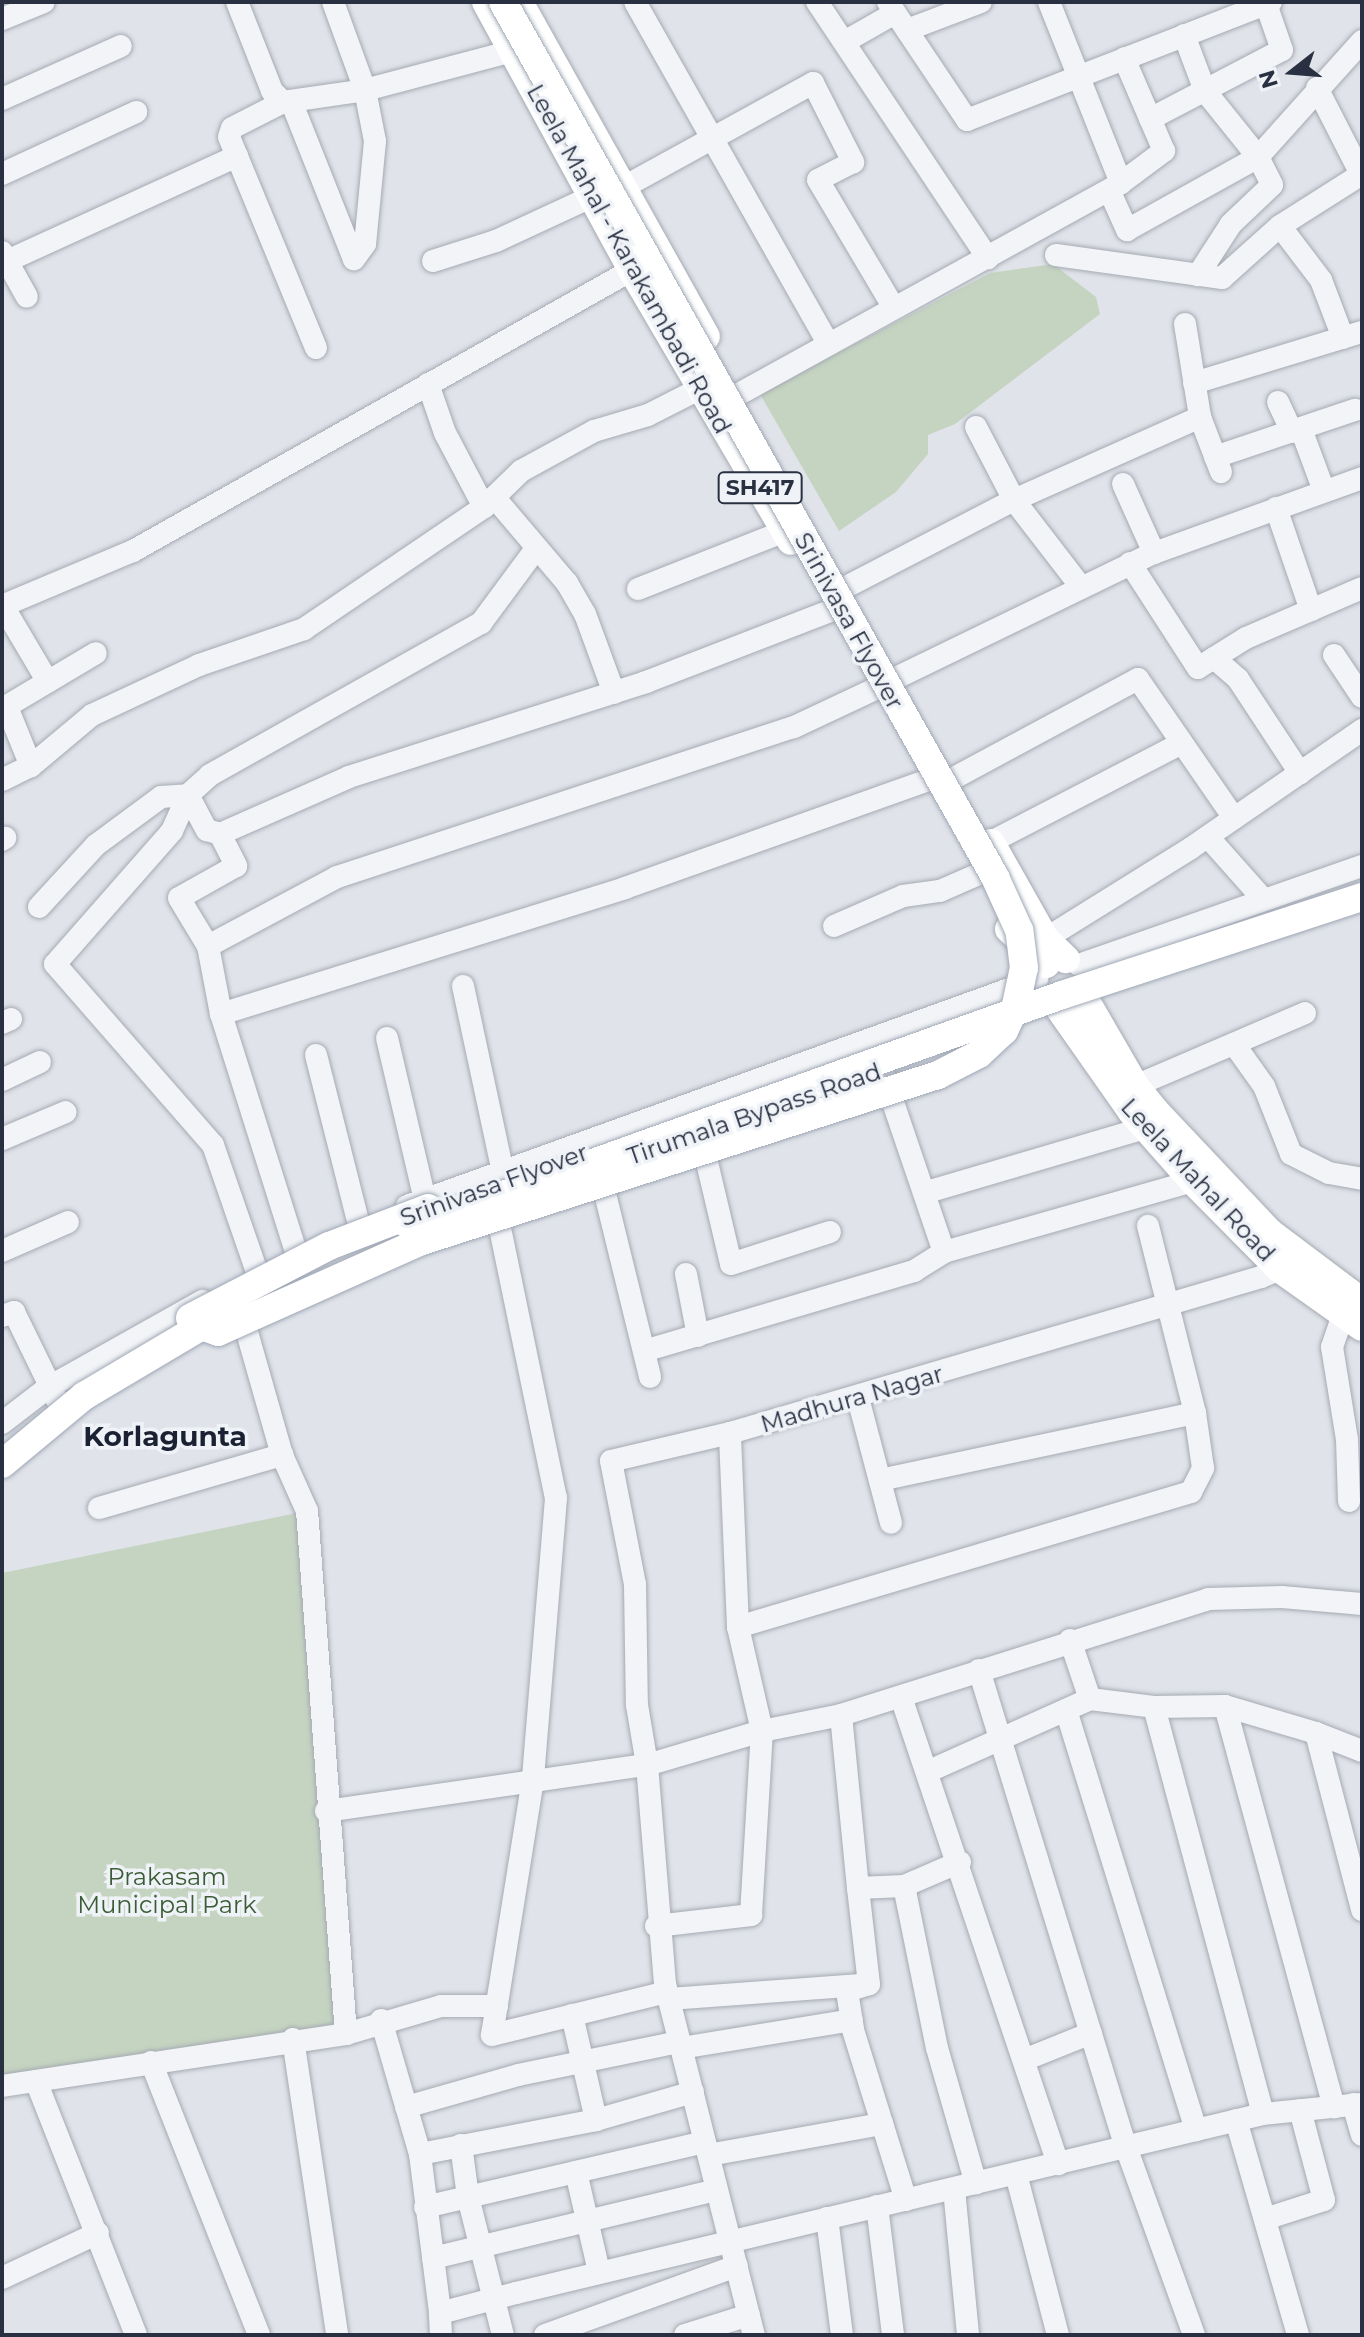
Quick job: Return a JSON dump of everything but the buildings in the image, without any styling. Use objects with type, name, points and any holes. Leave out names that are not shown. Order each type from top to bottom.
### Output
[{"type":"main road","name":"Leela Mahal - Karakambadi Road","points":[[486,2],[632,270],[830,611],[885,683],[941,779],[991,842],[1061,979]]},
{"type":"main road","name":"Leela Mahal - Karakambadi Road","points":[[522,4],[846,587],[885,683]]},
{"type":"main road","name":"Srinivasa Flyover","points":[[201,1326],[218,1332],[419,1242],[938,1075],[979,1054],[1004,1031],[1016,1005],[1024,968],[1019,930],[995,877],[522,4]]},
{"type":"main road","name":"Leela Mahal - Karakambadi Road","points":[[941,779],[979,874],[1014,938],[1061,979]]},
{"type":"main road","name":"Srinivasa Flyover","points":[[2,1440],[73,1383],[241,1288],[329,1246],[1090,971],[1362,881]]},
{"type":"main road","name":"Srinivasa Flyover","points":[[2,1464],[84,1396],[201,1326],[263,1293],[446,1213],[1097,983],[1362,897]]},
{"type":"main road","name":"Leela Mahal Road","points":[[1061,979],[1135,1086],[1278,1265]]},
{"type":"main road","name":"Leela Mahal Road","points":[[1061,979],[1144,1128],[1278,1265],[1356,1315]]},
{"type":"street","points":[[2,19],[44,2]]},
{"type":"street","points":[[237,2],[272,91],[287,102],[354,259],[365,244],[375,141],[365,90],[333,2]]},
{"type":"street","points":[[635,2],[828,343]]},
{"type":"street","points":[[817,2],[846,41],[988,258]]},
{"type":"street","points":[[846,41],[897,15],[981,2]]},
{"type":"street","points":[[1049,2],[1079,77],[1127,230],[1258,157],[1362,41]]},
{"type":"street","points":[[897,15],[967,120],[1184,35],[1223,11],[1268,3],[1282,50],[1150,119]]},
{"type":"street","points":[[1184,35],[1205,91],[1258,157],[1272,185],[1231,224],[1198,275]]},
{"type":"street","points":[[2,99],[121,46]]},
{"type":"street","points":[[316,348],[229,137],[232,128],[287,102],[365,90],[513,51]]},
{"type":"street","points":[[739,394],[1116,187],[1164,151],[1124,58]]},
{"type":"street","points":[[624,187],[813,83],[853,162],[818,180],[894,308]]},
{"type":"street","points":[[1056,255],[1222,278],[1280,226],[1362,174],[1317,88]]},
{"type":"street","points":[[2,174],[136,112]]},
{"type":"street","points":[[27,297],[4,256],[237,156]]},
{"type":"street","points":[[433,261],[496,241],[593,196]]},
{"type":"street","points":[[1194,383],[1353,335],[1321,280],[1280,226]]},
{"type":"street","points":[[48,682],[2,606],[133,551],[661,254]]},
{"type":"street","points":[[1185,324],[1200,417],[1218,465],[1297,430],[1355,410]]},
{"type":"street","points":[[428,384],[445,433],[489,502],[567,583],[585,614],[614,693]]},
{"type":"street","points":[[2,780],[31,766],[92,715],[199,665],[304,629],[489,502],[521,471],[594,431],[648,415],[701,388]]},
{"type":"street","points":[[1278,402],[1297,430],[1324,491]]},
{"type":"street","points":[[846,587],[1014,500],[1200,417]]},
{"type":"street","points":[[976,427],[1014,500],[1081,587]]},
{"type":"street","points":[[208,946],[337,877],[794,727],[1130,563],[1362,478]]},
{"type":"street","points":[[1123,484],[1154,553]]},
{"type":"street","points":[[1276,508],[1311,610]]},
{"type":"street","points":[[638,589],[785,531]]},
{"type":"street","points":[[257,1272],[213,1145],[55,964],[172,831],[188,795],[210,775],[481,623],[535,550]]},
{"type":"street","points":[[1130,563],[1198,668],[1311,610],[1362,588]]},
{"type":"street","points":[[188,795],[207,830],[220,834],[349,777],[614,693],[757,643],[830,611]]},
{"type":"street","points":[[31,766],[4,708],[96,653]]},
{"type":"street","points":[[1334,655],[1362,697]]},
{"type":"street","points":[[1214,658],[1238,679],[1300,773]]},
{"type":"street","points":[[221,1014],[625,888],[941,779],[1138,679],[1234,818]]},
{"type":"street","points":[[1061,979],[1208,837],[1362,730]]},
{"type":"street","points":[[991,842],[1182,743]]},
{"type":"street","points":[[39,907],[122,823],[161,797],[188,795]]},
{"type":"street","points":[[220,834],[236,866],[179,898],[208,946],[221,1014],[296,1252]]},
{"type":"street","points":[[1208,837],[1263,899]]},
{"type":"street","points":[[1061,979],[1263,899],[1362,866]]},
{"type":"street","points":[[834,926],[903,896],[940,891],[979,874]]},
{"type":"street","points":[[1061,979],[1110,991],[1362,910]]},
{"type":"street","name":"Tirumala Bypass Road","points":[[2,1476],[69,1419],[128,1376],[241,1311],[352,1260],[495,1204],[882,1070],[1061,979]]},
{"type":"street","name":"Tirumala Bypass Road","points":[[2,1423],[49,1387],[257,1272],[359,1225],[1061,979]]},
{"type":"street","points":[[463,986],[503,1173]]},
{"type":"street","points":[[1135,1086],[1305,1013]]},
{"type":"street","points":[[387,1038],[425,1200]]},
{"type":"street","points":[[1234,1044],[1264,1086],[1291,1154],[1329,1173],[1362,1179]]},
{"type":"street","points":[[316,1055],[359,1225]]},
{"type":"street","points":[[2,1080],[40,1062]]},
{"type":"street","points":[[882,1070],[927,1192],[944,1252]]},
{"type":"street","points":[[2,1139],[66,1112]]},
{"type":"street","points":[[927,1192],[1144,1128]]},
{"type":"street","points":[[700,1132],[731,1264],[830,1232]]},
{"type":"street","points":[[599,1168],[650,1377]]},
{"type":"street","points":[[644,1351],[914,1271],[944,1252],[1193,1181]]},
{"type":"street","points":[[495,1204],[556,1498],[533,1779],[492,2035],[668,1996],[869,1984]]},
{"type":"street","points":[[2,1251],[68,1222]]},
{"type":"street","points":[[738,1627],[1179,1499],[1191,1492],[1203,1468],[1195,1413],[1171,1304],[1148,1226]]},
{"type":"street","name":"Madhura Nagar","points":[[656,1926],[751,1915],[762,1731],[738,1627],[730,1433],[1171,1304],[1278,1265]]},
{"type":"street","points":[[686,1274],[698,1336]]},
{"type":"street","points":[[241,1311],[282,1455],[307,1511],[326,1811],[346,2034]]},
{"type":"street","points":[[2,1316],[14,1312],[49,1387],[69,1419]]},
{"type":"street","points":[[1349,1501],[1347,1440],[1332,1347],[1356,1315]]},
{"type":"street","points":[[858,1398],[891,1523]]},
{"type":"street","points":[[880,1480],[1195,1413]]},
{"type":"street","points":[[685,2335],[752,2325],[668,1996],[656,1926],[647,1765],[637,1705],[635,1584],[611,1461],[730,1433]]},
{"type":"street","points":[[99,1508],[282,1455]]},
{"type":"street","points":[[326,1811],[647,1765],[762,1731],[841,1715],[1070,1640],[1208,1599],[1282,1597],[1362,1604]]},
{"type":"street","points":[[1070,1640],[1090,1699]]},
{"type":"street","points":[[979,1670],[1126,2147],[1194,2335]]},
{"type":"street","points":[[901,1697],[960,1862],[1058,2164]]},
{"type":"street","points":[[927,1772],[1090,1699],[1154,1707],[1225,1706],[1316,1733],[1362,1751]]},
{"type":"street","points":[[1225,1706],[1362,2135]]},
{"type":"street","points":[[1154,1707],[1263,2114]]},
{"type":"street","points":[[1066,1710],[1196,2130]]},
{"type":"street","points":[[841,1715],[869,1984]]},
{"type":"street","points":[[1316,1733],[1362,1910]]},
{"type":"street","points":[[858,1888],[904,1886],[960,1862]]},
{"type":"street","points":[[904,1886],[965,2187],[968,2335]]},
{"type":"street","points":[[869,1984],[847,1991],[852,2020],[906,2200]]},
{"type":"street","points":[[2,2086],[293,2039],[346,2034],[381,2020],[441,2006],[497,2006]]},
{"type":"street","points":[[572,2015],[596,2120]]},
{"type":"street","points":[[381,2020],[420,2154],[440,2324],[493,2299],[730,2239],[965,2187],[1263,2114],[1350,2105]]},
{"type":"street","points":[[406,2107],[583,2062],[852,2020]]},
{"type":"street","points":[[1024,2060],[1091,2033]]},
{"type":"street","points":[[293,2039],[337,2335]]},
{"type":"street","points":[[151,2062],[259,2335]]},
{"type":"street","points":[[36,2081],[136,2335]]},
{"type":"street","points":[[420,2154],[596,2120],[693,2092]]},
{"type":"street","points":[[1265,2219],[1324,2200],[1300,2110]]},
{"type":"street","points":[[1236,2120],[1298,2335]]},
{"type":"street","points":[[425,2207],[576,2172],[707,2149],[882,2124]]},
{"type":"street","points":[[461,2145],[468,2197],[503,2335]]},
{"type":"street","points":[[576,2172],[599,2272]]},
{"type":"street","points":[[1016,2174],[1058,2335]]},
{"type":"street","points":[[433,2258],[704,2193]]},
{"type":"street","points":[[877,2206],[893,2335]]},
{"type":"street","points":[[827,2218],[842,2335]]},
{"type":"street","points":[[2,2278],[98,2233]]},
{"type":"street","points":[[545,2335],[737,2266]]},
{"type":"green space","points":[[1053,264],[1096,297],[1100,314],[955,424],[928,435],[928,454],[896,492],[839,531],[760,394],[990,273]]},
{"type":"green space","name":"Prakasam Municipal Park","points":[[307,1511],[346,2034],[2,2086],[2,1573]]},
{"type":"district","name":"Korlagunta","points":[[165,1436]]}]
